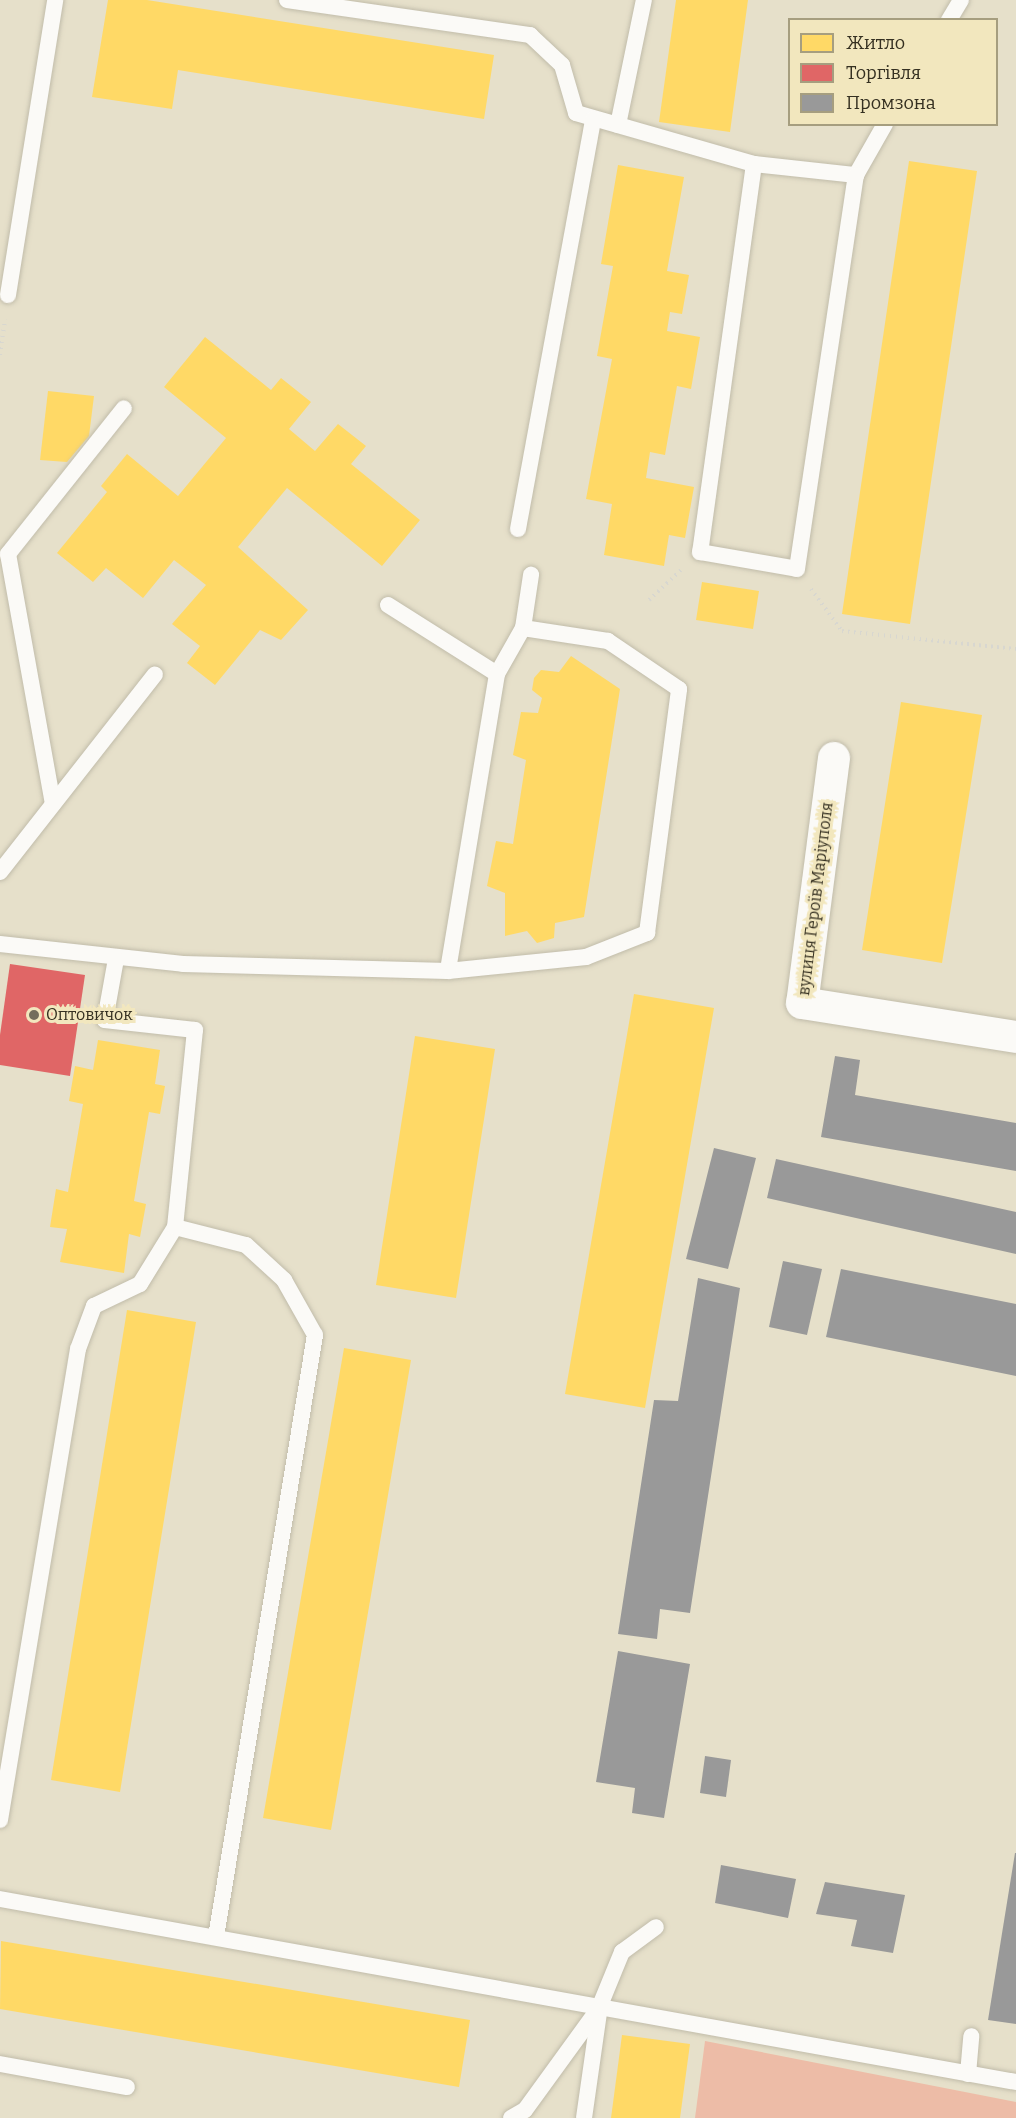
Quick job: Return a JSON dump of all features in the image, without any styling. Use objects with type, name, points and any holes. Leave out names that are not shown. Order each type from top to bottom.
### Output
[{"type":"street","name":"вулиця Героїв Маріуполя","points":[[834,758],[802,1003],[1016,1037]]},
{"type":"lane","points":[[8,295],[55,0]]},
{"type":"lane","points":[[287,0],[530,35],[562,65],[576,113],[753,164],[856,175]]},
{"type":"lane","points":[[618,125],[644,0]]},
{"type":"lane","points":[[950,18],[961,0]]},
{"type":"lane","points":[[518,529],[593,118]]},
{"type":"lane","points":[[753,164],[700,552],[797,569],[856,175],[884,126]]},
{"type":"lane","points":[[53,804],[8,555],[124,408]]},
{"type":"lane","points":[[448,971],[497,674],[522,628],[531,574]]},
{"type":"lane","points":[[388,604],[497,674]]},
{"type":"lane","points":[[0,944],[116,959],[448,971],[586,957],[647,933],[679,689],[608,641],[522,628]]},
{"type":"lane","points":[[0,872],[155,674]]},
{"type":"lane","points":[[0,1820],[78,1349],[94,1306],[140,1284],[175,1227],[195,1030],[105,1020],[116,959]]},
{"type":"lane","points":[[175,1227],[246,1245],[284,1281],[315,1335],[216,1937]]},
{"type":"lane","points":[[0,1899],[1016,2082]]},
{"type":"lane","points":[[511,2118],[525,2110],[599,2008],[622,1952],[656,1927]]},
{"type":"lane","points":[[584,2118],[599,2008]]},
{"type":"lane","points":[[968,2074],[971,2036]]},
{"type":"lane","points":[[0,2064],[127,2087]]},
{"type":"path","points":[[0,355],[8,295]]},
{"type":"path","points":[[649,600],[700,552]]},
{"type":"path","points":[[797,569],[842,631],[1016,649]]},
{"type":"shaded area","points":[[705,2041],[1016,2102],[1016,2118],[695,2118]]},
{"type":"building: Житло","points":[[108,0],[147,0],[494,55],[484,119],[178,70],[172,109],[92,97]]},
{"type":"building: Житло","points":[[676,0],[748,0],[730,132],[659,122]]},
{"type":"building: Житло","points":[[909,161],[977,171],[910,624],[842,614]]},
{"type":"building: Житло","points":[[618,165],[684,177],[667,271],[689,275],[682,314],[670,312],[667,331],[700,337],[691,389],[677,386],[665,455],[650,452],[646,478],[694,487],[685,538],[669,535],[664,566],[604,555],[612,504],[586,499],[612,359],[597,356],[613,266],[601,264]]},
{"type":"building: Житло","points":[[205,337],[271,390],[281,378],[311,402],[289,429],[315,451],[338,424],[366,446],[351,464],[420,520],[382,566],[287,488],[238,547],[308,610],[281,640],[260,630],[215,685],[187,663],[200,646],[172,624],[206,585],[174,560],[143,598],[106,568],[93,582],[57,553],[107,492],[101,486],[127,454],[178,496],[226,438],[164,387]]},
{"type":"building: Житло","points":[[48,391],[94,396],[89,436],[67,462],[40,460]]},
{"type":"building: Житло","points":[[702,582],[759,591],[753,629],[696,620]]},
{"type":"building: Житло","points":[[571,656],[620,689],[584,917],[555,923],[554,938],[537,943],[527,931],[505,936],[505,893],[487,886],[496,841],[513,844],[526,760],[513,755],[521,712],[538,713],[542,698],[532,690],[534,678],[541,670],[559,672]]},
{"type":"building: Житло","points":[[901,702],[982,715],[942,963],[862,950]]},
{"type":"building: Житло","points":[[634,994],[714,1008],[645,1408],[565,1394]]},
{"type":"building: Житло","points":[[415,1036],[495,1049],[456,1298],[376,1285]]},
{"type":"building: Житло","points":[[98,1040],[160,1050],[155,1084],[165,1086],[160,1114],[149,1112],[134,1201],[146,1204],[140,1237],[129,1234],[124,1273],[60,1262],[67,1229],[50,1227],[56,1189],[68,1192],[83,1104],[69,1101],[75,1066],[93,1070]]},
{"type":"building: Житло","points":[[127,1310],[196,1322],[120,1792],[51,1780]]},
{"type":"building: Житло","points":[[344,1348],[411,1360],[331,1830],[263,1818]]},
{"type":"building: Житло","points":[[1,1941],[470,2020],[459,2087],[0,2009]]},
{"type":"building: Житло","points":[[622,2035],[690,2044],[680,2118],[611,2118]]},
{"type":"building: Торгівля","points":[[10,964],[85,975],[70,1076],[0,1065],[0,1035]]},
{"type":"building: Промзона","points":[[835,1056],[860,1060],[855,1095],[1016,1123],[1016,1171],[821,1137]]},
{"type":"building: Промзона","points":[[714,1148],[756,1158],[728,1269],[686,1259]]},
{"type":"building: Промзона","points":[[776,1159],[1016,1212],[1016,1254],[767,1198]]},
{"type":"building: Промзона","points":[[783,1261],[822,1269],[807,1335],[769,1327]]},
{"type":"building: Промзона","points":[[841,1269],[1016,1304],[1016,1376],[826,1337]]},
{"type":"building: Промзона","points":[[698,1278],[740,1288],[690,1613],[660,1609],[657,1639],[618,1634],[654,1400],[678,1401]]},
{"type":"building: Промзона","points":[[618,1651],[690,1664],[664,1818],[632,1813],[635,1788],[596,1782]]},
{"type":"building: Промзона","points":[[705,1756],[731,1760],[726,1797],[700,1793]]},
{"type":"building: Промзона","points":[[1016,1853],[1016,2024],[988,2020]]},
{"type":"building: Промзона","points":[[721,1865],[796,1879],[788,1918],[715,1903]]},
{"type":"building: Промзона","points":[[825,1882],[905,1895],[893,1953],[851,1946],[857,1920],[816,1914]]},
{"type":"place","name":"Оптовичок","points":[[34,1015]]}]
